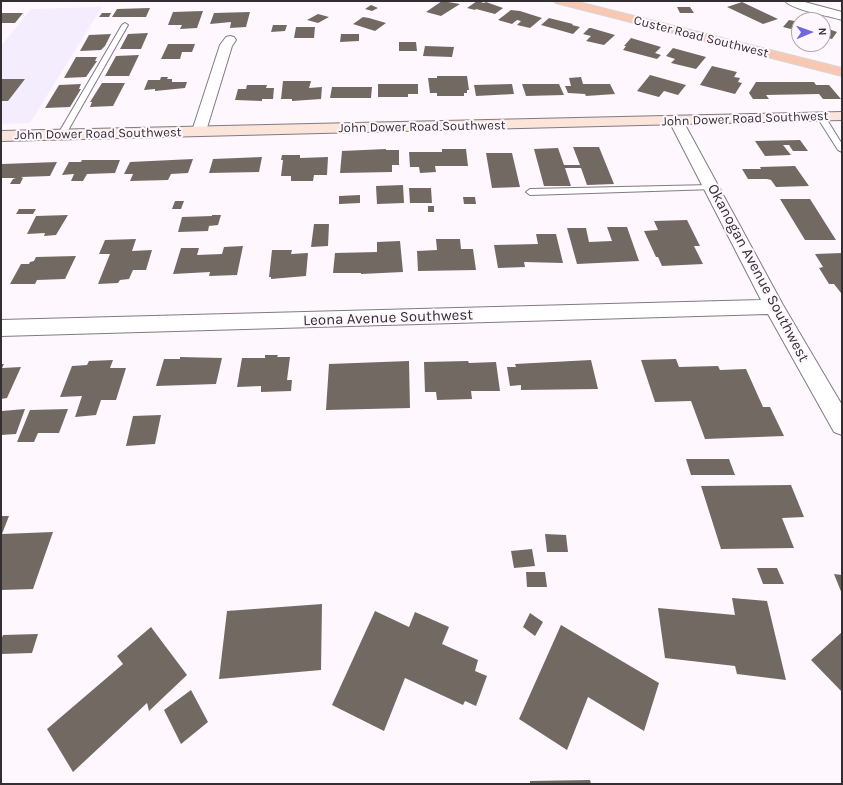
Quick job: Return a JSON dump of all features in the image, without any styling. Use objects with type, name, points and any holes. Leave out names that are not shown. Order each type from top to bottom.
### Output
[{"type":"main road","name":"Custer Road Southwest","points":[[560,1],[842,72]]},
{"type":"street","points":[[791,1],[806,7],[842,16]]},
{"type":"street","points":[[199,131],[226,45],[230,40]]},
{"type":"street","name":"John Dower Road Southwest","points":[[1,136],[842,116]]},
{"type":"street","name":"Okanogan Avenue Southwest","points":[[676,121],[774,307],[842,425]]},
{"type":"street","name":"Leona Avenue Southwest","points":[[1,328],[774,307]]},
{"type":"lane","points":[[62,134],[125,26]]},
{"type":"lane","points":[[821,117],[842,150]]},
{"type":"lane","points":[[530,192],[711,187]]},
{"type":"shaded area","points":[[102,7],[30,123],[1,124],[1,46],[31,9]]},
{"type":"building","points":[[442,1],[460,4],[441,16],[426,12]]},
{"type":"building","points":[[477,1],[484,3],[486,2],[503,8],[495,14],[467,8]]},
{"type":"building","points":[[742,2],[778,19],[763,24],[727,7]]},
{"type":"building","points":[[371,5],[378,8],[372,11],[365,9]]},
{"type":"building","points":[[677,7],[690,7],[694,13],[680,13]]},
{"type":"building","points":[[150,8],[146,17],[112,17],[117,9]]},
{"type":"building","points":[[511,10],[520,11],[542,18],[530,28],[517,25],[521,21],[517,20],[512,24],[498,20]]},
{"type":"building","points":[[203,11],[197,28],[180,29],[182,25],[168,25],[173,12]]},
{"type":"building","points":[[250,12],[246,27],[230,28],[231,22],[210,24],[214,13]]},
{"type":"building","points":[[1,13],[23,13],[15,23],[1,23]]},
{"type":"building","points":[[102,13],[111,13],[109,17],[99,17]]},
{"type":"building","points":[[318,14],[329,17],[318,23],[307,20]]},
{"type":"building","points":[[363,17],[386,23],[375,31],[353,24]]},
{"type":"building","points":[[549,18],[580,27],[573,34],[541,25]]},
{"type":"building","points":[[789,20],[791,20],[791,29],[783,27]]},
{"type":"building","points":[[273,25],[287,25],[285,31],[271,32]]},
{"type":"building","points":[[296,27],[315,27],[314,38],[294,38]]},
{"type":"building","points":[[589,28],[615,35],[604,45],[586,41],[591,36],[583,34]]},
{"type":"building","points":[[831,30],[837,32],[831,39]]},
{"type":"building","points":[[148,33],[141,49],[120,49],[128,34]]},
{"type":"building","points":[[111,34],[105,46],[101,50],[80,51],[89,35]]},
{"type":"building","points":[[341,34],[359,34],[359,41],[340,42]]},
{"type":"building","points":[[631,38],[661,47],[655,53],[661,55],[657,59],[623,50],[626,46],[624,46]]},
{"type":"building","points":[[399,42],[416,42],[417,51],[399,51]]},
{"type":"building","points":[[168,44],[195,44],[192,52],[182,52],[180,59],[161,59]]},
{"type":"building","points":[[425,46],[454,47],[452,57],[423,56]]},
{"type":"building","points":[[673,48],[706,57],[696,69],[671,63],[675,59],[666,56]]},
{"type":"building","points":[[139,55],[129,76],[105,76],[116,56]]},
{"type":"building","points":[[76,57],[97,57],[95,61],[97,61],[86,77],[64,78]]},
{"type":"building","points":[[712,66],[737,72],[734,77],[740,78],[738,82],[742,83],[735,94],[700,85]]},
{"type":"building","points":[[650,75],[686,85],[678,95],[664,91],[659,97],[637,91]]},
{"type":"building","points":[[437,76],[467,76],[469,90],[467,90],[467,93],[464,93],[464,96],[437,96],[437,93],[430,93],[428,78],[437,78]]},
{"type":"building","points":[[161,77],[168,77],[167,79],[172,79],[172,82],[187,82],[185,88],[155,91],[155,89],[144,90],[148,80],[160,80]]},
{"type":"building","points":[[581,77],[583,84],[610,84],[615,94],[586,96],[585,94],[568,93],[565,86],[571,86],[569,78]]},
{"type":"building","points":[[1,79],[25,79],[8,101],[1,101]]},
{"type":"building","points":[[283,81],[311,81],[309,88],[322,87],[321,99],[292,101],[292,99],[281,99]]},
{"type":"building","points":[[756,82],[814,82],[816,85],[829,85],[841,99],[823,99],[819,94],[766,95],[769,99],[753,99],[749,93]]},
{"type":"building","points":[[102,83],[125,83],[113,106],[90,107],[92,102],[90,102]]},
{"type":"building","points":[[81,84],[79,89],[81,89],[70,107],[45,108],[59,85]]},
{"type":"building","points":[[378,84],[418,84],[418,94],[408,94],[408,97],[378,97]]},
{"type":"building","points":[[512,84],[514,94],[476,96],[474,85]]},
{"type":"building","points":[[522,84],[559,84],[564,95],[526,96]]},
{"type":"building","points":[[247,85],[267,85],[266,88],[274,88],[273,99],[262,99],[262,101],[235,100],[238,89],[246,89]]},
{"type":"building","points":[[332,87],[372,87],[371,98],[330,98]]},
{"type":"building","points":[[800,140],[808,151],[793,151],[789,145],[783,145],[791,155],[765,156],[755,141]]},
{"type":"building","points":[[573,147],[599,147],[614,184],[587,185],[581,168],[565,168],[571,186],[544,186],[534,149],[558,148],[564,165],[580,165]]},
{"type":"building","points":[[386,149],[399,150],[399,165],[392,165],[392,172],[340,173],[342,151]]},
{"type":"building","points":[[442,149],[466,149],[468,166],[435,166],[436,172],[420,173],[419,167],[410,167],[409,152],[442,152]]},
{"type":"building","points":[[486,153],[512,153],[520,187],[492,188]]},
{"type":"building","points":[[282,155],[300,155],[300,158],[328,157],[327,175],[314,175],[313,181],[291,181],[291,176],[281,176],[283,160],[281,160]]},
{"type":"building","points":[[262,157],[259,172],[209,173],[213,159]]},
{"type":"building","points":[[193,159],[188,173],[171,174],[168,180],[130,181],[133,174],[124,174],[130,162]]},
{"type":"building","points":[[82,160],[120,160],[115,173],[87,174],[83,181],[71,181],[74,174],[62,175],[69,162],[81,162]]},
{"type":"building","points":[[57,162],[50,176],[21,177],[23,178],[20,184],[10,184],[13,179],[16,178],[1,178],[2,164]]},
{"type":"building","points":[[795,166],[809,186],[776,187],[771,180],[748,179],[742,169],[761,169],[760,167]]},
{"type":"building","points":[[403,185],[404,203],[377,204],[376,186]]},
{"type":"building","points":[[409,188],[431,188],[432,203],[410,203]]},
{"type":"building","points":[[360,195],[360,203],[339,204],[339,196]]},
{"type":"building","points":[[463,197],[475,197],[476,204],[464,204]]},
{"type":"building","points":[[780,199],[810,199],[836,240],[805,240]]},
{"type":"building","points":[[175,201],[184,201],[181,209],[172,209]]},
{"type":"building","points":[[428,206],[434,206],[434,212],[428,212]]},
{"type":"building","points":[[19,209],[36,209],[33,214],[16,214]]},
{"type":"building","points":[[68,215],[56,235],[44,236],[45,233],[27,234],[36,216]]},
{"type":"building","points":[[221,215],[218,225],[209,226],[208,231],[178,232],[182,217]]},
{"type":"building","points":[[687,220],[700,246],[694,246],[703,264],[662,266],[658,257],[656,257],[644,231],[658,230],[654,221]]},
{"type":"building","points":[[314,224],[329,224],[328,246],[311,247]]},
{"type":"building","points":[[607,227],[627,227],[639,261],[577,264],[567,228],[586,228],[589,242],[612,241]]},
{"type":"building","points":[[536,234],[556,234],[563,263],[524,262],[525,267],[498,268],[494,245],[538,244]]},
{"type":"building","points":[[136,239],[132,251],[152,250],[146,270],[133,270],[129,279],[120,280],[118,283],[98,284],[110,254],[99,254],[105,240]]},
{"type":"building","points":[[436,239],[460,239],[461,249],[473,249],[476,270],[418,271],[417,251],[437,250]]},
{"type":"building","points":[[400,241],[403,272],[361,274],[333,273],[335,253],[377,252],[377,242]]},
{"type":"building","points":[[243,246],[237,275],[209,276],[210,272],[173,274],[181,248],[199,248],[197,255],[222,254],[224,247]]},
{"type":"building","points":[[272,250],[292,250],[291,254],[308,253],[306,276],[271,279],[271,277],[269,277]]},
{"type":"building","points":[[842,253],[841,293],[834,284],[829,284],[819,268],[823,267],[815,254]]},
{"type":"building","points":[[76,256],[65,279],[37,280],[35,284],[10,284],[21,264],[29,264],[30,262],[34,261],[36,257]]},
{"type":"building","points":[[265,355],[290,357],[287,380],[292,380],[291,391],[261,392],[261,386],[237,387],[242,358],[265,358]]},
{"type":"building","points":[[180,357],[222,358],[216,384],[156,386],[164,359],[180,359]]},
{"type":"building","points":[[676,359],[679,367],[718,366],[720,370],[746,369],[763,407],[770,407],[784,436],[705,439],[691,401],[655,402],[641,360]]},
{"type":"building","points":[[113,360],[110,368],[126,368],[116,400],[101,400],[96,415],[75,417],[82,396],[60,397],[72,366],[87,365],[89,361]]},
{"type":"building","points":[[591,360],[598,389],[521,390],[521,385],[510,386],[507,367],[516,367],[515,364]]},
{"type":"building","points":[[409,361],[410,408],[326,410],[329,364]]},
{"type":"building","points":[[468,361],[469,363],[496,362],[500,391],[471,391],[472,399],[437,400],[436,392],[425,392],[424,362]]},
{"type":"building","points":[[1,364],[4,364],[2,368],[21,367],[7,398],[1,399]]},
{"type":"building","points":[[25,409],[16,434],[1,435],[2,411]]},
{"type":"building","points":[[68,409],[59,433],[38,433],[34,442],[17,442],[30,410]]},
{"type":"building","points":[[161,415],[155,444],[126,446],[133,416]]},
{"type":"building","points":[[686,459],[729,459],[735,475],[691,475]]},
{"type":"building","points":[[791,485],[804,517],[782,518],[794,548],[721,549],[701,486]]},
{"type":"building","points":[[1,516],[9,516],[2,534],[53,532],[33,589],[1,590]]},
{"type":"building","points":[[545,534],[566,535],[568,552],[547,552]]},
{"type":"building","points":[[532,549],[535,566],[514,568],[511,551]]},
{"type":"building","points":[[757,568],[777,568],[784,584],[763,584]]},
{"type":"building","points":[[526,572],[545,572],[547,587],[527,587]]},
{"type":"building","points":[[834,574],[842,575],[842,594]]},
{"type":"building","points":[[732,598],[767,601],[786,680],[737,674],[735,666],[665,658],[658,608],[735,615]]},
{"type":"building","points":[[322,604],[321,670],[219,679],[227,611]]},
{"type":"building","points":[[375,611],[409,627],[415,612],[449,627],[442,644],[478,660],[475,671],[487,676],[476,706],[465,701],[463,705],[405,678],[384,731],[332,705]]},
{"type":"building","points":[[530,613],[543,622],[535,636],[523,627]]},
{"type":"building","points":[[561,625],[659,683],[644,731],[588,697],[567,750],[519,719]]},
{"type":"building","points":[[151,627],[187,675],[149,711],[147,703],[73,772],[47,729],[123,664],[117,656]]},
{"type":"building","points":[[842,632],[842,692],[811,660]]},
{"type":"building","points":[[38,634],[32,653],[1,654],[1,640],[3,635]]},
{"type":"building","points":[[191,690],[208,722],[181,744],[164,710]]},
{"type":"building","points":[[590,780],[591,784],[530,784],[530,781]]}]
